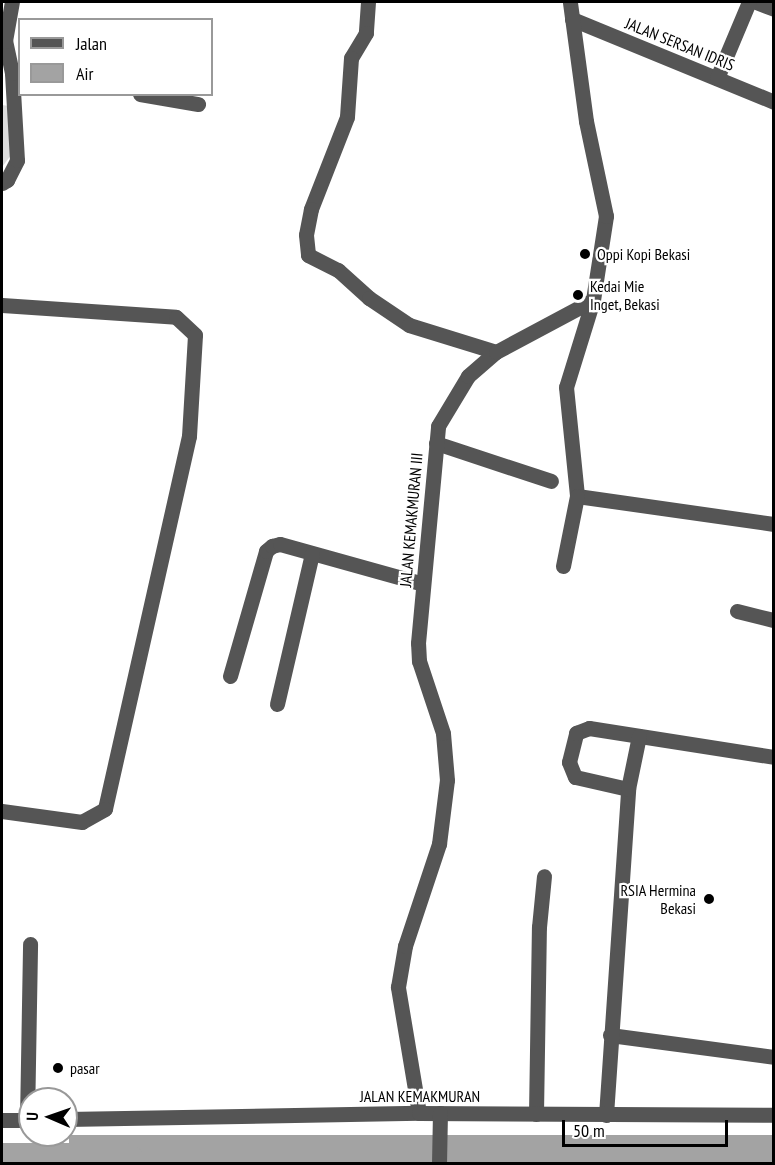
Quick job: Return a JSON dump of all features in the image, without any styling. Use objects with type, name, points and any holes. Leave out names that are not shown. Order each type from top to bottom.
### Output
[{"type":"street","points":[[2,183],[8,180],[16,160],[16,74],[5,41],[12,2]]},
{"type":"street","points":[[368,2],[366,33],[351,58],[347,117],[311,210],[306,235],[308,255],[338,270],[369,298],[409,325],[496,352]]},
{"type":"street","points":[[563,566],[578,496],[566,387],[593,300],[606,216],[586,121],[570,2]]},
{"type":"street","points":[[717,78],[749,2]]},
{"type":"street","points":[[756,2],[774,9]]},
{"type":"street","name":"JALAN SERSAN IDRIS","points":[[572,20],[774,102]]},
{"type":"street","points":[[152,96],[198,104]]},
{"type":"street","name":"JALAN KEMAKMURAN III","points":[[419,1113],[398,987],[405,945],[439,844],[447,780],[443,733],[419,661],[423,584],[438,426],[468,376],[496,352],[593,300]]},
{"type":"street","points":[[2,305],[176,317],[195,335],[189,436],[105,809],[82,822],[2,812]]},
{"type":"street","points":[[436,443],[551,481]]},
{"type":"street","points":[[578,496],[774,524]]},
{"type":"street","points":[[230,676],[266,551],[280,544],[423,584]]},
{"type":"street","points":[[277,704],[312,554]]},
{"type":"street","points":[[737,611],[774,620]]},
{"type":"street","points":[[628,789],[575,777],[568,762],[576,732],[588,728],[774,757]]},
{"type":"street","points":[[606,1115],[628,789],[639,736]]},
{"type":"street","points":[[536,1114],[539,927],[544,876]]},
{"type":"street","points":[[28,1087],[30,944]]},
{"type":"street","points":[[610,1035],[774,1057]]},
{"type":"street","name":"JALAN KEMAKMURAN","points":[[78,1119],[419,1113],[440,1120],[536,1114],[774,1115]]},
{"type":"street","points":[[2,1120],[18,1120]]},
{"type":"street","points":[[439,1164],[440,1120]]},
{"type":"shaded area","points":[[2,105],[9,106],[12,154],[2,167]]},
{"type":"water","points":[[78,1135],[774,1135],[774,1164],[69,1164],[69,1147],[78,1147]]},
{"type":"waterway","points":[[2,1163],[125,1163]]},
{"type":"place","name":"Oppi Kopi Bekasi","points":[[585,254]]},
{"type":"place","name":"Kedai Mie Inget, Bekasi","points":[[578,295]]},
{"type":"place","name":"RSIA Hermina Bekasi","points":[[709,899]]},
{"type":"place","name":"pasar","points":[[58,1068]]}]
